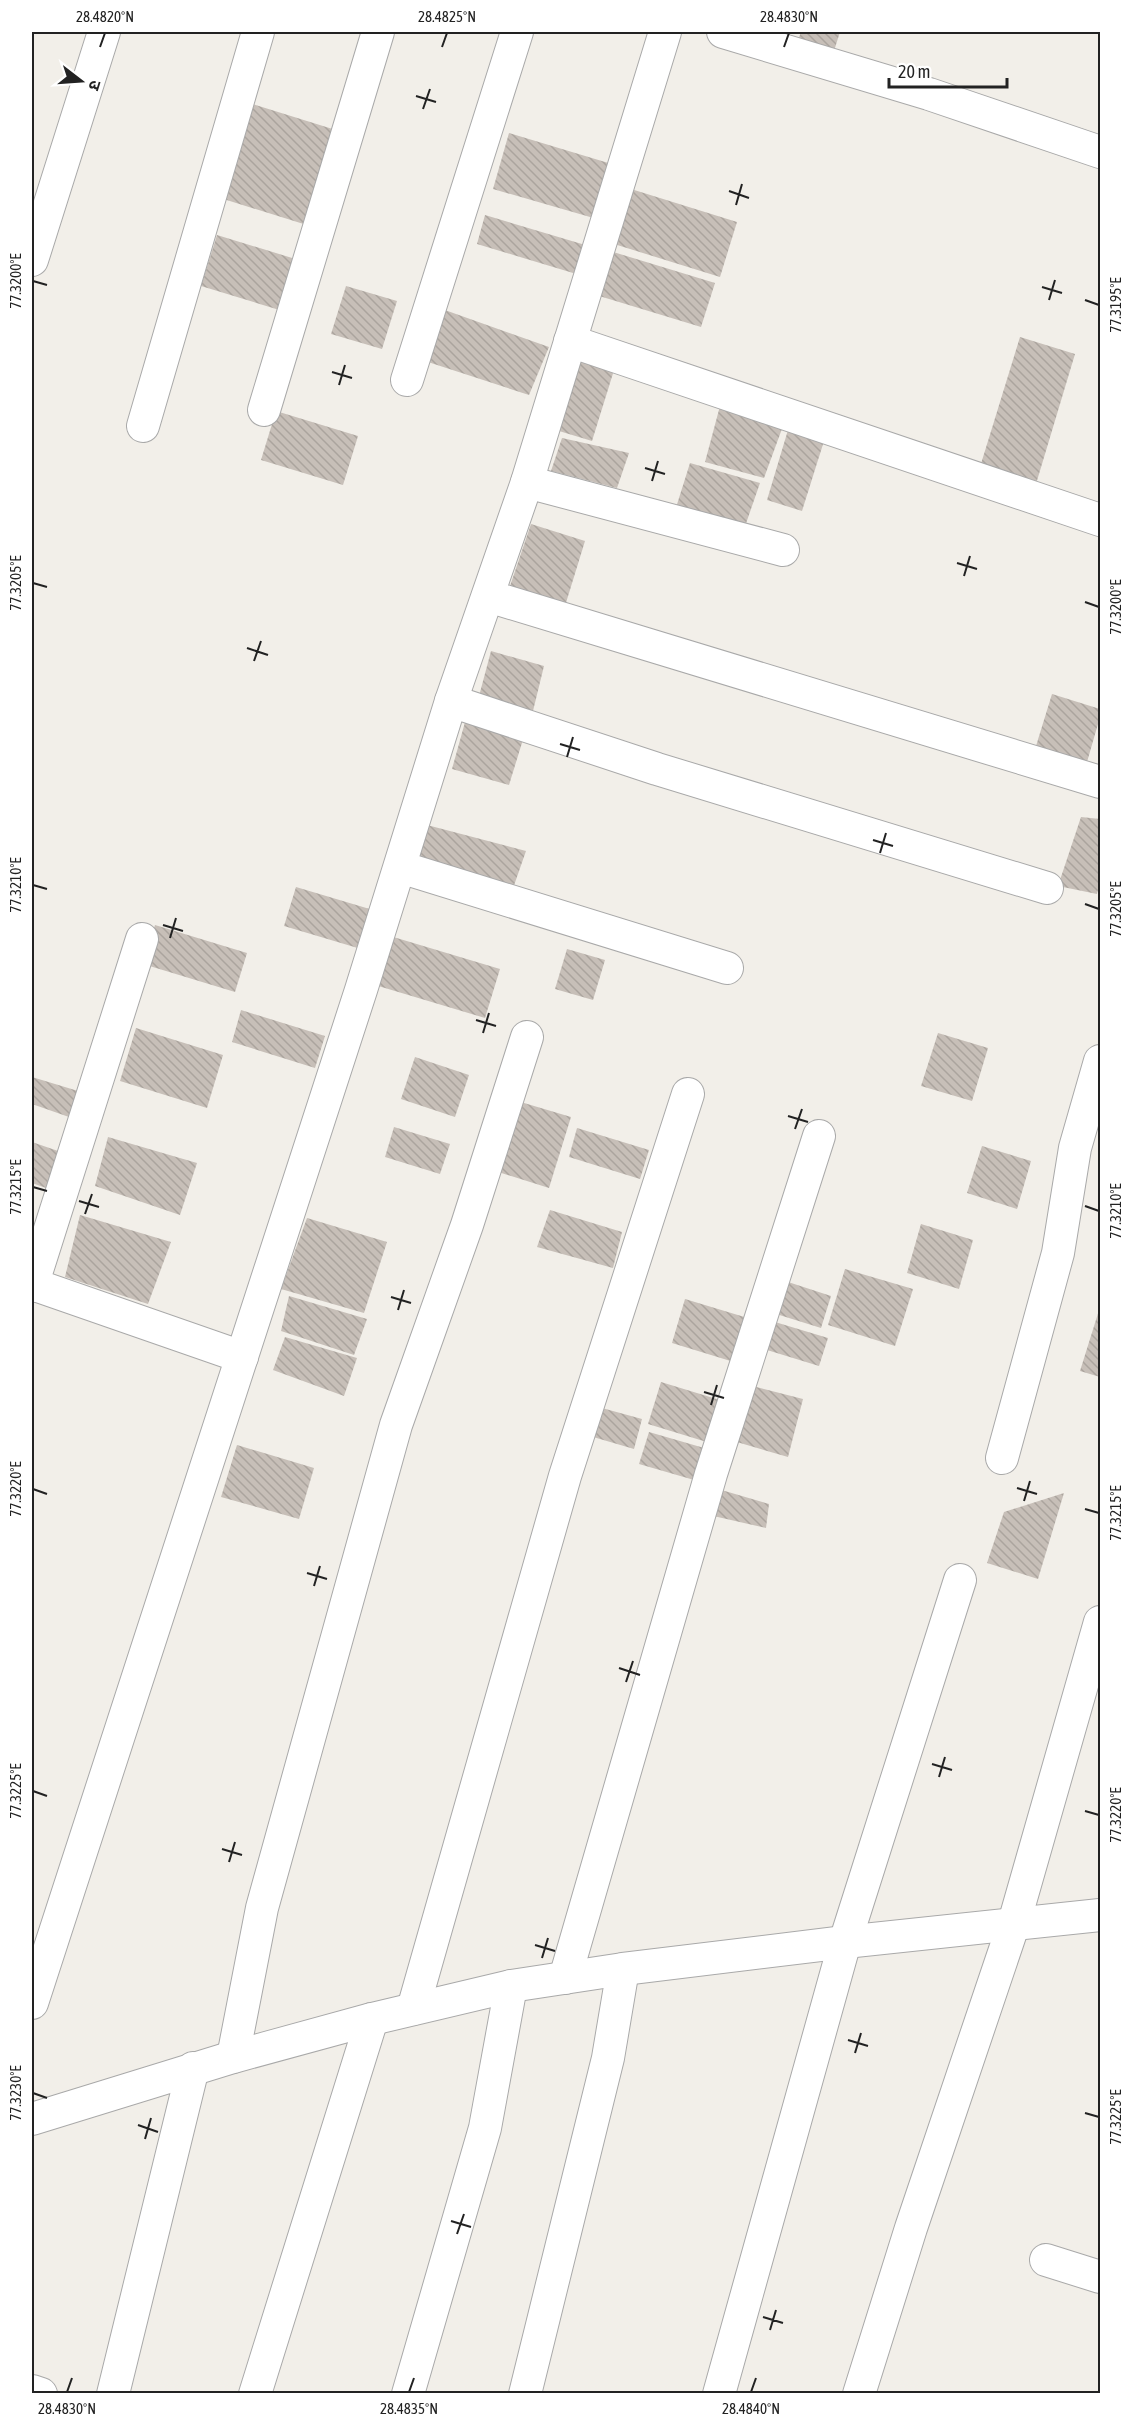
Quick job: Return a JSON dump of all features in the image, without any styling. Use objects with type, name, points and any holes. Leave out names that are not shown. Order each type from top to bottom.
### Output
[{"type":"street","points":[[32,260],[104,32]]},
{"type":"street","points":[[143,426],[258,32]]},
{"type":"street","points":[[264,410],[378,32]]},
{"type":"street","points":[[408,380],[516,32]]},
{"type":"street","points":[[32,2003],[400,867],[451,701],[527,482],[664,32]]},
{"type":"street","points":[[723,32],[929,94],[1101,152]]},
{"type":"street","points":[[570,342],[1101,520]]},
{"type":"street","points":[[527,482],[783,550]]},
{"type":"street","points":[[488,596],[1101,782]]},
{"type":"street","points":[[451,701],[657,769],[1047,888]]},
{"type":"street","points":[[400,867],[727,968]]},
{"type":"street","points":[[142,939],[32,1285],[242,1357]]},
{"type":"street","points":[[233,2056],[262,1908],[392,1437],[466,1225],[527,1036]]},
{"type":"street","points":[[1002,1458],[1058,1253],[1075,1148],[1101,1061]]},
{"type":"street","points":[[413,2009],[565,1476],[688,1094]]},
{"type":"street","points":[[565,1978],[708,1485],[819,1136]]},
{"type":"street","points":[[718,2394],[845,1942],[960,1580]]},
{"type":"street","points":[[859,2394],[911,2228],[1014,1923],[1101,1622]]},
{"type":"street","points":[[32,2119],[233,2056],[372,2019],[511,1986],[623,1969],[845,1942],[1101,1915]]},
{"type":"street","points":[[525,2394],[609,2058],[623,1969]]},
{"type":"street","points":[[408,2394],[485,2128],[511,1986]]},
{"type":"street","points":[[255,2394],[372,2019]]},
{"type":"street","points":[[113,2394],[193,2068]]},
{"type":"street","points":[[1046,2260],[1101,2277]]},
{"type":"street","points":[[32,2391],[41,2394]]},
{"type":"building","points":[[801,32],[840,32],[833,54],[797,43]]},
{"type":"building","points":[[243,101],[339,131],[310,226],[214,196]]},
{"type":"building","points":[[509,133],[615,165],[597,219],[493,189]]},
{"type":"building","points":[[631,189],[737,222],[720,277],[614,244]]},
{"type":"building","points":[[485,215],[592,247],[583,276],[477,244]]},
{"type":"building","points":[[217,235],[302,261],[286,312],[201,286]]},
{"type":"building","points":[[610,251],[715,283],[701,327],[596,295]]},
{"type":"building","points":[[346,286],[397,301],[382,349],[331,334]]},
{"type":"building","points":[[442,309],[549,347],[529,395],[428,362]]},
{"type":"building","points":[[1020,337],[1075,354],[1036,484],[980,467]]},
{"type":"building","points":[[581,357],[615,367],[592,441],[559,431]]},
{"type":"building","points":[[720,406],[783,426],[764,478],[705,462]]},
{"type":"building","points":[[276,411],[358,436],[343,485],[261,460]]},
{"type":"building","points":[[788,430],[824,441],[802,511],[767,500]]},
{"type":"building","points":[[562,438],[629,453],[617,488],[551,471]]},
{"type":"building","points":[[690,463],[760,483],[742,535],[674,514]]},
{"type":"building","points":[[531,524],[585,541],[565,606],[509,589]]},
{"type":"building","points":[[491,651],[544,666],[532,715],[478,700]]},
{"type":"building","points":[[1052,694],[1100,709],[1100,717],[1087,762],[1036,746]]},
{"type":"building","points":[[467,715],[525,733],[509,785],[452,769]]},
{"type":"building","points":[[1081,817],[1100,819],[1100,882],[1097,894],[1058,886]]},
{"type":"building","points":[[427,825],[526,851],[511,894],[412,867]]},
{"type":"building","points":[[296,887],[373,910],[361,949],[284,926]]},
{"type":"building","points":[[155,925],[247,953],[235,992],[143,964]]},
{"type":"building","points":[[390,936],[500,969],[485,1018],[375,985]]},
{"type":"building","points":[[567,949],[605,960],[593,1000],[555,989]]},
{"type":"building","points":[[241,1010],[325,1036],[315,1068],[232,1042]]},
{"type":"building","points":[[136,1028],[223,1055],[207,1108],[120,1081]]},
{"type":"building","points":[[938,1033],[988,1048],[972,1101],[921,1086]]},
{"type":"building","points":[[415,1057],[469,1075],[455,1117],[401,1099]]},
{"type":"building","points":[[32,1077],[78,1091],[69,1117],[32,1104]]},
{"type":"building","points":[[514,1100],[571,1117],[549,1188],[492,1170]]},
{"type":"building","points":[[394,1127],[450,1144],[440,1174],[385,1157]]},
{"type":"building","points":[[577,1128],[649,1150],[640,1179],[569,1157]]},
{"type":"building","points":[[108,1137],[197,1163],[180,1215],[95,1186]]},
{"type":"building","points":[[32,1142],[58,1151],[46,1188],[32,1183]]},
{"type":"building","points":[[982,1146],[1031,1161],[1017,1209],[967,1193]]},
{"type":"building","points":[[550,1210],[622,1232],[613,1268],[537,1247]]},
{"type":"building","points":[[80,1215],[171,1242],[148,1304],[65,1277]]},
{"type":"building","points":[[307,1218],[387,1242],[364,1313],[281,1289]]},
{"type":"building","points":[[921,1224],[973,1240],[959,1289],[907,1273]]},
{"type":"building","points":[[845,1269],[913,1289],[895,1346],[828,1325]]},
{"type":"building","points":[[782,1280],[831,1296],[821,1328],[773,1313]]},
{"type":"building","points":[[289,1296],[367,1319],[354,1355],[281,1331]]},
{"type":"building","points":[[685,1299],[751,1319],[737,1363],[672,1343]]},
{"type":"building","points":[[1100,1307],[1100,1377],[1080,1371]]},
{"type":"building","points":[[775,1322],[828,1338],[819,1366],[767,1350]]},
{"type":"building","points":[[285,1337],[357,1358],[344,1396],[273,1370]]},
{"type":"building","points":[[661,1382],[723,1401],[710,1443],[648,1424]]},
{"type":"building","points":[[745,1384],[803,1399],[788,1457],[730,1440]]},
{"type":"building","points":[[591,1405],[642,1419],[634,1449],[583,1434]]},
{"type":"building","points":[[649,1432],[711,1450],[701,1482],[639,1464]]},
{"type":"building","points":[[237,1445],[314,1468],[299,1519],[221,1497]]},
{"type":"building","points":[[718,1489],[769,1504],[766,1528],[709,1515]]},
{"type":"building","points":[[1064,1493],[1038,1579],[987,1563],[1004,1512]]}]
